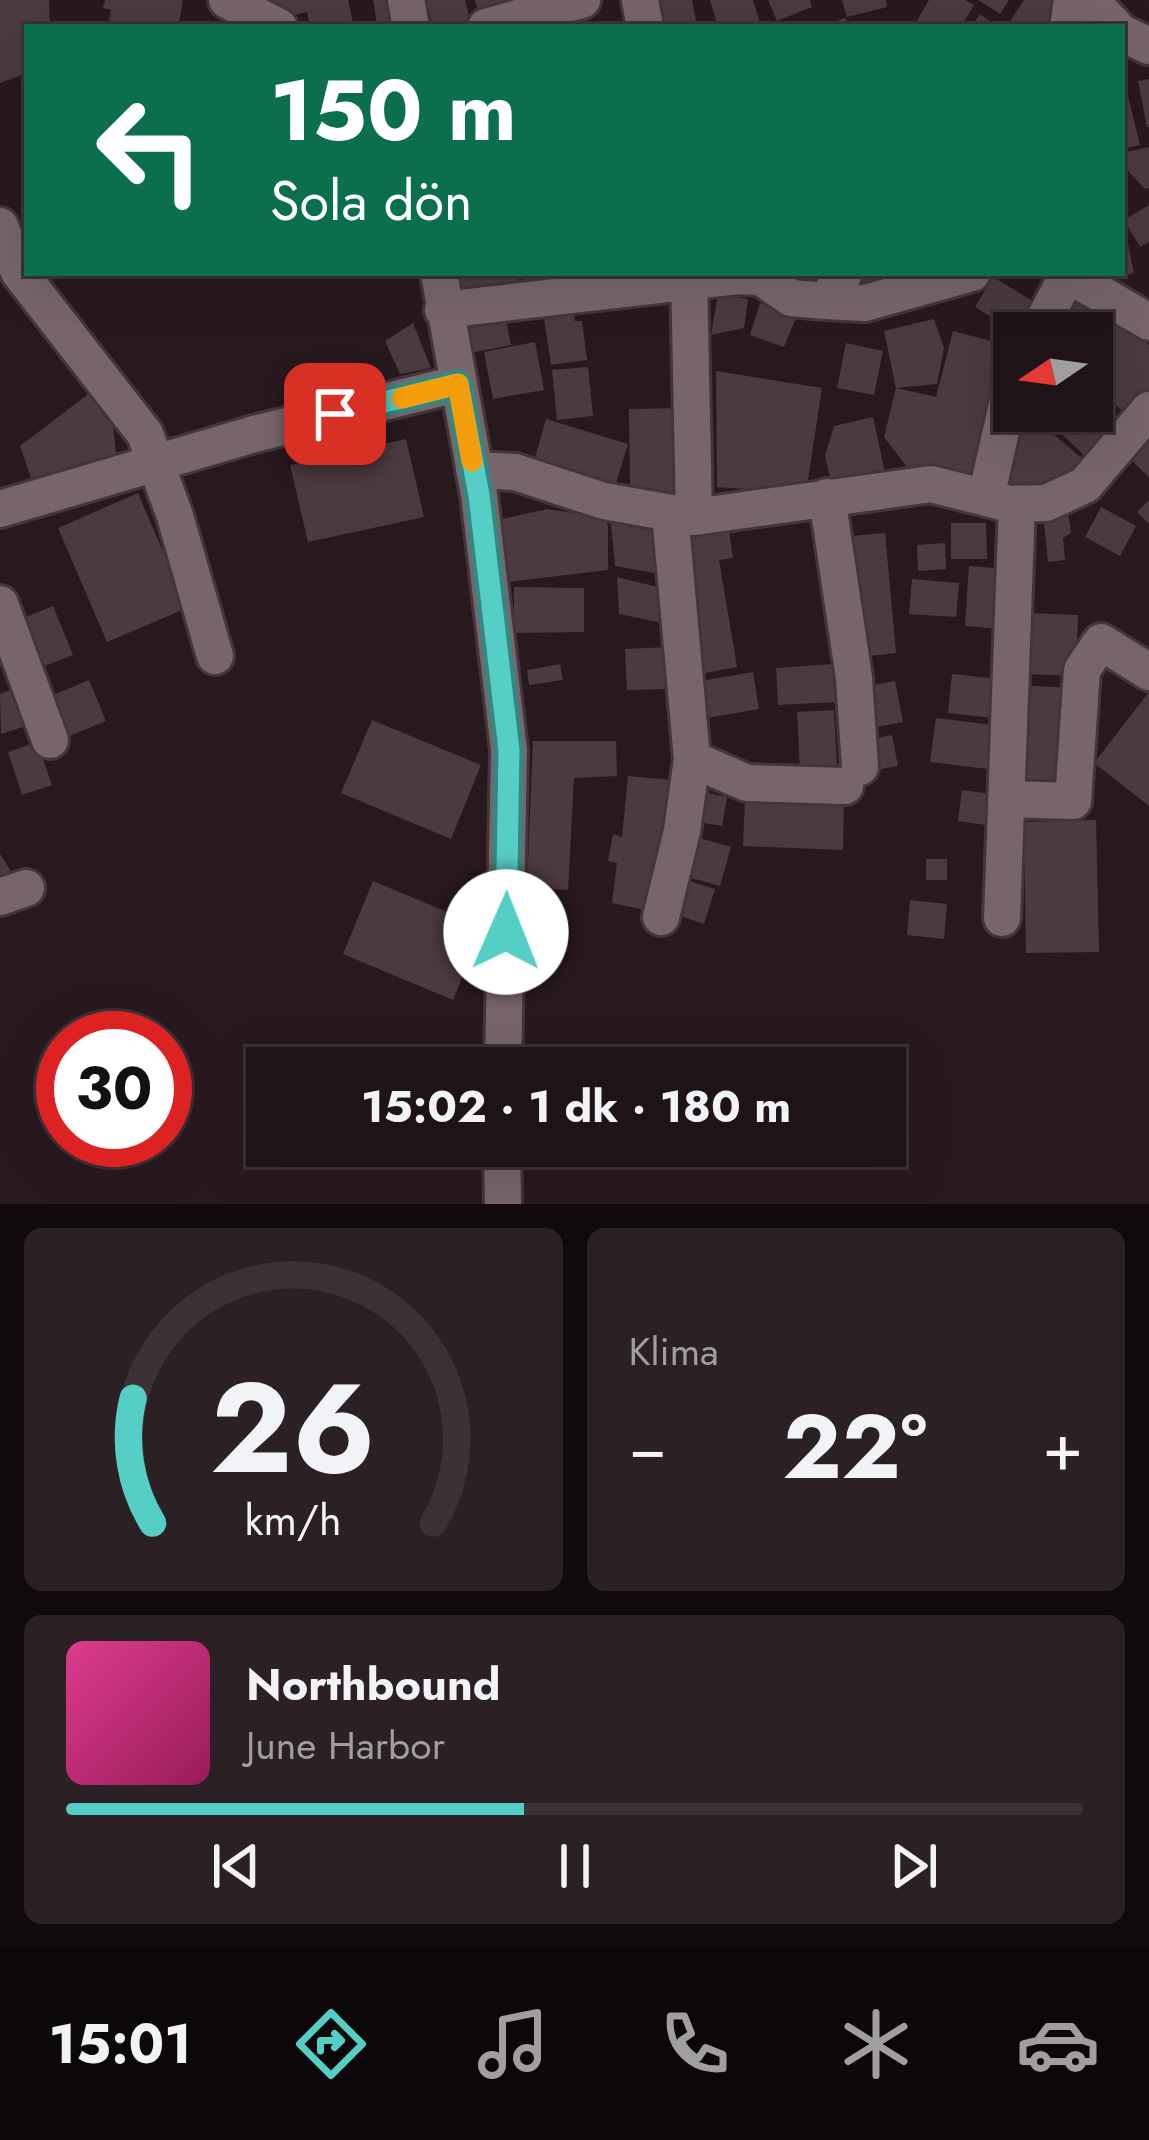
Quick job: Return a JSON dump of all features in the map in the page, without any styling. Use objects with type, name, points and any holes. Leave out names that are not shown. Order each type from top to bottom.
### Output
[{"type":"street","points":[[227,0],[273,24]]},
{"type":"street","points":[[536,20],[582,0]]},
{"type":"street","points":[[1090,0],[1113,24]]},
{"type":"street","points":[[0,226],[20,272],[145,434],[175,516],[214,656]]},
{"type":"street","points":[[439,276],[474,470],[509,750],[503,1047]]},
{"type":"street","points":[[443,310],[597,281],[690,276],[761,277],[791,298],[835,287],[865,303],[961,276]]},
{"type":"street","points":[[662,917],[682,831],[692,759],[682,515],[690,276]]},
{"type":"street","points":[[1047,312],[1065,276]]},
{"type":"street","points":[[1069,276],[1149,322]]},
{"type":"street","points":[[0,508],[155,462],[458,384]]},
{"type":"street","points":[[474,470],[515,472],[604,501],[682,515],[931,484],[1001,501],[1046,503],[1085,485],[1149,410]]},
{"type":"street","points":[[1002,918],[1006,799],[1001,501],[1008,432]]},
{"type":"street","points":[[692,759],[747,783],[853,777],[854,679],[827,497]]},
{"type":"street","points":[[0,604],[12,676],[50,740]]},
{"type":"street","points":[[1006,799],[1073,801],[1082,670],[1101,642],[1149,672]]},
{"type":"street","points":[[502,1167],[503,1204]]},
{"type":"building","points":[[0,0],[49,0],[50,24],[24,24],[24,74],[0,83]]},
{"type":"building","points":[[105,0],[183,1],[179,24],[117,24],[109,20],[111,10],[103,8]]},
{"type":"building","points":[[273,0],[348,0],[353,24],[310,24],[307,12],[278,19]]},
{"type":"building","points":[[373,0],[400,0],[403,20],[377,24]]},
{"type":"building","points":[[427,0],[465,0],[470,20],[432,24]]},
{"type":"building","points":[[475,0],[521,0],[480,18]]},
{"type":"building","points":[[660,0],[692,0],[696,24],[664,24]]},
{"type":"building","points":[[710,0],[753,0],[760,24],[717,24]]},
{"type":"building","points":[[768,0],[810,0],[812,7],[777,21]]},
{"type":"building","points":[[842,0],[886,0],[887,7],[847,17]]},
{"type":"building","points":[[929,0],[965,0],[974,5],[963,24],[915,24]]},
{"type":"building","points":[[978,0],[1009,0],[1000,14]]},
{"type":"building","points":[[1024,0],[1059,0],[1066,6],[1051,24],[1008,24]]},
{"type":"building","points":[[980,14],[995,24],[973,24]]},
{"type":"building","points":[[1149,79],[1149,127],[1147,127],[1138,81]]},
{"type":"building","points":[[1125,92],[1140,145],[1125,148]]},
{"type":"building","points":[[1149,147],[1149,188],[1125,172],[1125,152]]},
{"type":"building","points":[[1149,205],[1149,242],[1140,247],[1125,219]]},
{"type":"building","points":[[1125,239],[1134,273],[1125,275]]},
{"type":"building","points":[[460,276],[518,276],[520,294],[462,299]]},
{"type":"building","points":[[543,276],[589,276],[591,284],[546,293]]},
{"type":"building","points":[[774,276],[815,276],[802,295]]},
{"type":"building","points":[[860,276],[919,276],[870,289]]},
{"type":"building","points":[[993,277],[1036,303],[1031,312],[993,312],[993,318],[975,307]]},
{"type":"building","points":[[718,294],[748,299],[744,328],[711,335]]},
{"type":"building","points":[[571,300],[575,321],[582,321],[587,360],[551,365],[542,305]]},
{"type":"building","points":[[1076,300],[1099,312],[1070,312]]},
{"type":"building","points":[[760,303],[796,318],[784,347],[750,335]]},
{"type":"building","points":[[503,305],[511,345],[459,355],[451,316]]},
{"type":"building","points":[[934,319],[944,348],[937,384],[896,388],[884,331]]},
{"type":"building","points":[[1113,320],[1149,345],[1149,397],[1129,416],[1113,403]]},
{"type":"building","points":[[413,323],[431,368],[400,374],[385,341]]},
{"type":"building","points":[[953,331],[993,341],[993,397],[971,485],[910,471],[884,437],[896,388],[936,397]]},
{"type":"building","points":[[535,342],[544,390],[493,399],[484,352]]},
{"type":"building","points":[[846,343],[883,351],[874,395],[837,388]]},
{"type":"building","points":[[588,367],[593,416],[557,420],[552,370]]},
{"type":"building","points":[[716,371],[822,388],[806,493],[717,487]]},
{"type":"building","points":[[91,392],[113,425],[116,454],[31,478],[20,446]]},
{"type":"building","points":[[683,408],[684,493],[630,493],[629,409]]},
{"type":"building","points":[[873,417],[886,477],[832,486],[825,456],[834,426]]},
{"type":"building","points":[[546,419],[628,444],[614,490],[533,465]]},
{"type":"building","points":[[1051,432],[1083,459],[1045,494],[1013,494],[1000,474],[1019,434]]},
{"type":"building","points":[[1059,432],[1108,432],[1085,456]]},
{"type":"building","points":[[1149,438],[1149,477],[1129,458]]},
{"type":"building","points":[[406,439],[424,517],[308,542],[290,465]]},
{"type":"building","points":[[138,493],[187,608],[107,642],[58,528]]},
{"type":"building","points":[[1149,500],[1149,524],[1137,512]]},
{"type":"building","points":[[1101,507],[1136,526],[1120,556],[1085,537]]},
{"type":"building","points":[[547,509],[601,512],[608,526],[608,570],[508,582],[489,522]]},
{"type":"building","points":[[610,513],[657,522],[660,574],[615,566]]},
{"type":"building","points":[[1068,513],[1071,533],[1063,538],[1065,560],[1048,562],[1044,522]]},
{"type":"building","points":[[728,523],[733,558],[719,560],[737,667],[700,674],[680,531]]},
{"type":"building","points":[[951,523],[986,523],[987,559],[951,559]]},
{"type":"building","points":[[885,533],[896,653],[852,658],[841,537]]},
{"type":"building","points":[[945,543],[946,569],[918,571],[917,545]]},
{"type":"building","points":[[969,566],[1006,569],[1001,629],[965,626]]},
{"type":"building","points":[[617,577],[670,590],[673,625],[619,614]]},
{"type":"building","points":[[912,579],[959,583],[956,617],[909,614]]},
{"type":"building","points":[[514,587],[584,588],[584,632],[514,633]]},
{"type":"building","points":[[53,606],[73,655],[40,668],[21,619]]},
{"type":"building","points":[[1028,613],[1078,615],[1076,676],[1026,674]]},
{"type":"building","points":[[670,647],[671,689],[627,690],[625,649]]},
{"type":"building","points":[[560,664],[563,680],[529,685],[527,670]]},
{"type":"building","points":[[834,664],[836,702],[778,705],[776,668]]},
{"type":"building","points":[[753,672],[759,709],[701,719],[695,682]]},
{"type":"building","points":[[952,674],[998,679],[994,718],[948,713]]},
{"type":"building","points":[[89,680],[106,721],[67,737],[51,696]]},
{"type":"building","points":[[895,681],[903,722],[861,730],[853,689]]},
{"type":"building","points":[[1020,685],[1071,688],[1065,787],[1014,784]]},
{"type":"building","points":[[20,687],[32,724],[1,734],[0,694]]},
{"type":"building","points":[[1149,692],[1149,806],[1094,763]]},
{"type":"building","points":[[834,710],[837,768],[800,770],[797,712]]},
{"type":"building","points":[[936,718],[993,725],[988,769],[930,762]]},
{"type":"building","points":[[372,720],[481,765],[451,839],[341,793]]},
{"type":"building","points":[[892,735],[898,766],[869,771],[864,741]]},
{"type":"building","points":[[533,741],[616,741],[617,776],[574,778],[568,890],[527,887]]},
{"type":"building","points":[[37,742],[52,785],[22,795],[8,752]]},
{"type":"building","points":[[628,776],[672,780],[655,912],[612,903],[617,863],[608,861],[613,834],[622,837]]},
{"type":"building","points":[[962,790],[998,795],[993,826],[958,821]]},
{"type":"building","points":[[697,791],[727,797],[722,826],[692,821]]},
{"type":"building","points":[[745,798],[844,801],[843,850],[743,846]]},
{"type":"building","points":[[1096,820],[1099,952],[1026,953],[1024,822]]},
{"type":"building","points":[[689,835],[731,847],[720,886],[677,874]]},
{"type":"building","points":[[0,854],[12,873],[0,879]]},
{"type":"building","points":[[926,859],[947,859],[947,880],[926,880]]},
{"type":"building","points":[[680,878],[715,889],[704,924],[669,912]]},
{"type":"building","points":[[373,881],[483,927],[453,1000],[343,954]]},
{"type":"building","points":[[910,900],[947,904],[944,939],[907,935]]},
{"type":"slow traffic","points":[[402,398],[458,384],[472,461]]},
{"type":"route","points":[[335,414],[458,384],[479,495],[509,750],[506,932]]}]
